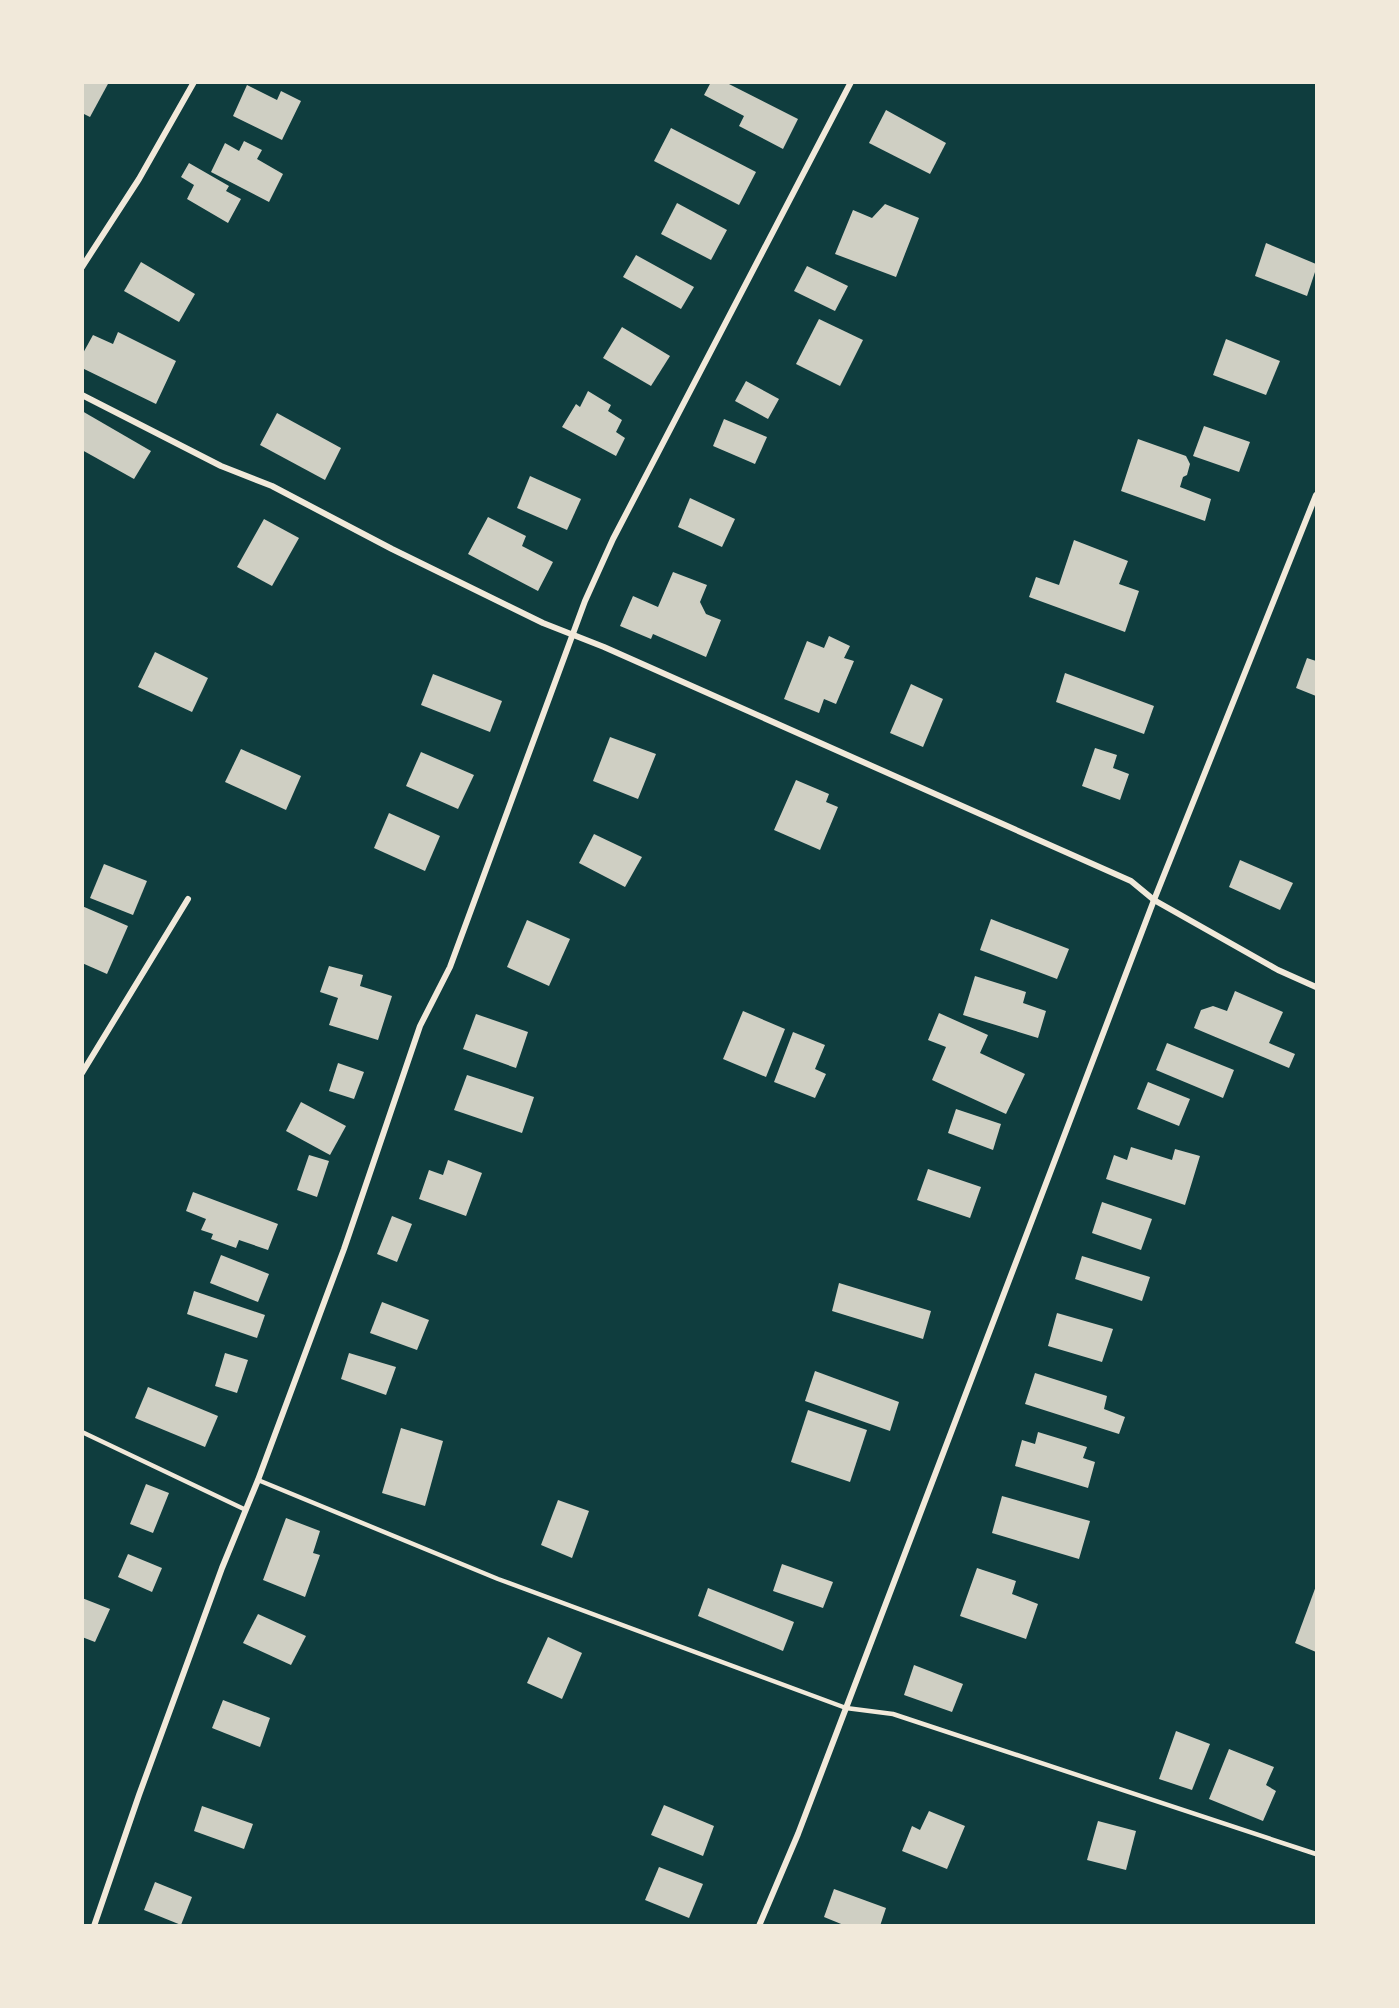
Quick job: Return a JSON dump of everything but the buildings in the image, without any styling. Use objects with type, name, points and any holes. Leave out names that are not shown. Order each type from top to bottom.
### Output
[{"type":"street","points":[[82,267],[139,179],[194,82]]},
{"type":"street","points":[[94,1926],[162,1730],[344,1250],[420,1026],[450,967],[585,601],[613,539],[851,82]]},
{"type":"street","points":[[82,395],[221,466],[273,486],[392,549],[543,623],[615,652],[1131,881],[1155,900],[1278,970],[1317,987]]},
{"type":"street","points":[[759,1926],[798,1834],[1155,900],[1317,495]]},
{"type":"street","points":[[82,1073],[188,899]]},
{"type":"lane","points":[[82,1432],[246,1510]]},
{"type":"lane","points":[[258,1480],[498,1579],[846,1708],[893,1714],[1317,1854]]}]
